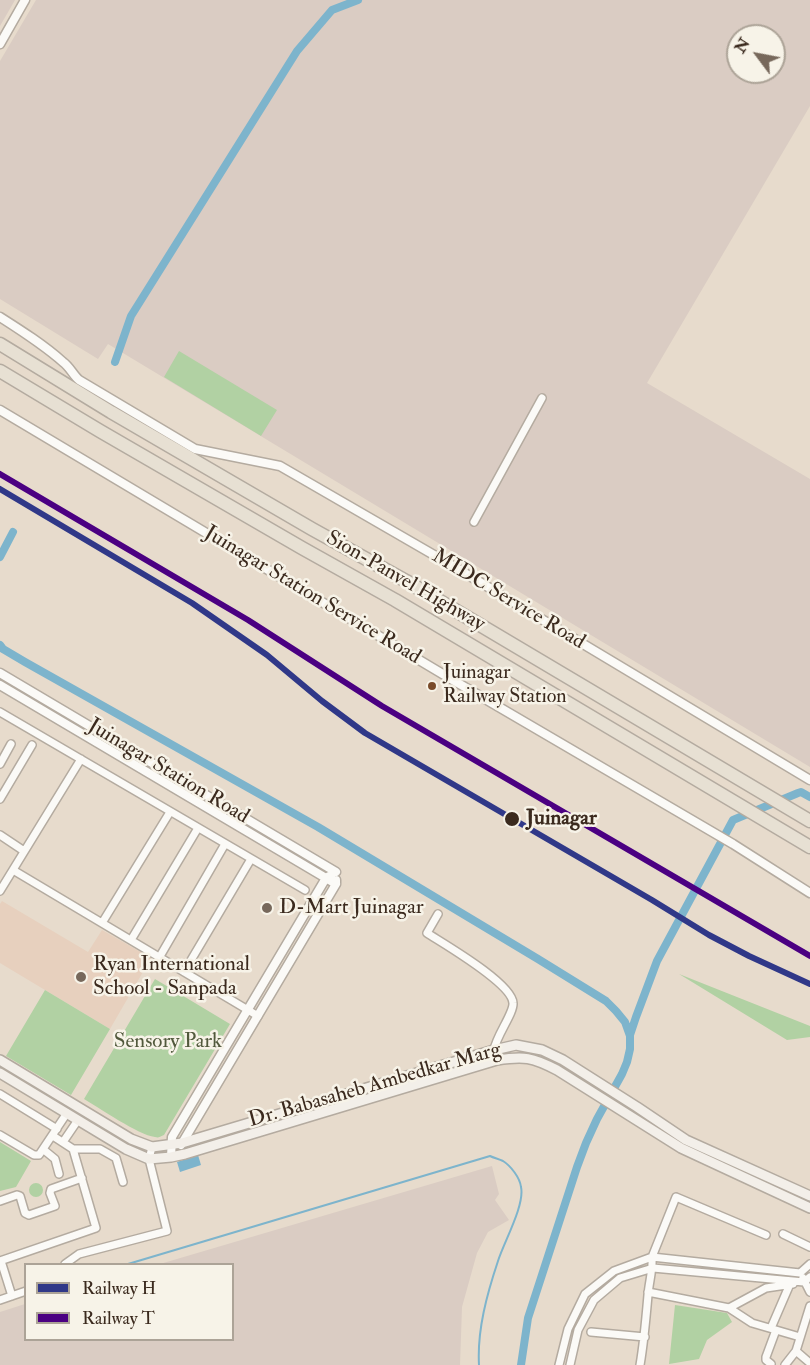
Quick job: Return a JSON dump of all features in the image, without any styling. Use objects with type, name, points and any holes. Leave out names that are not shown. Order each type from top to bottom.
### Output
[{"type":"highway","name":"Sion-Panvel Highway","points":[[0,344],[192,453],[312,529],[406,581],[810,821]]},
{"type":"highway","name":"Sion-Panvel Highway","points":[[0,371],[110,437],[395,600],[810,847]]},
{"type":"main road","name":"Dr. Babasaheb Ambedkar Marg","points":[[0,1060],[131,1139],[152,1147],[182,1143],[494,1050],[516,1046],[542,1050],[563,1060],[686,1140],[810,1196]]},
{"type":"main road","name":"Dr. Babasaheb Ambedkar Marg","points":[[0,1073],[126,1149],[149,1159],[185,1154],[497,1060],[517,1057],[539,1060],[681,1148],[810,1208]]},
{"type":"main road","points":[[353,1092],[356,1103]]},
{"type":"street","points":[[0,44],[26,0]]},
{"type":"street","name":"MIDC Service Road","points":[[0,317],[65,363],[79,380],[192,453],[280,466],[453,566],[810,780]]},
{"type":"street","points":[[474,522],[542,398]]},
{"type":"street","name":"Juinagar Station Service Road","points":[[0,410],[733,844],[810,893]]},
{"type":"street","name":"Juinagar Station Road","points":[[0,673],[336,872]]},
{"type":"street","name":"Juinagar Station Road","points":[[0,685],[336,884]]},
{"type":"street","points":[[0,712],[305,891]]},
{"type":"street","points":[[0,764],[11,744]]},
{"type":"street","points":[[0,799],[32,745]]},
{"type":"street","points":[[0,891],[81,759]]},
{"type":"street","points":[[102,923],[170,812]]},
{"type":"street","points":[[131,940],[198,828]]},
{"type":"street","points":[[0,835],[24,851]]},
{"type":"street","points":[[159,957],[225,844]]},
{"type":"street","points":[[184,972],[251,859]]},
{"type":"street","points":[[13,870],[258,1016]]},
{"type":"street","points":[[171,1157],[172,1137],[326,878],[336,872]]},
{"type":"street","points":[[171,1157],[182,1143],[336,884],[336,872]]},
{"type":"street","points":[[438,914],[427,933],[474,963],[504,987],[512,997],[512,1009],[498,1036],[494,1050]]},
{"type":"street","points":[[0,1094],[55,1132],[73,1149],[100,1149],[116,1158],[123,1182]]},
{"type":"street","points":[[0,1135],[34,1155],[39,1155],[67,1113]]},
{"type":"street","points":[[63,1142],[78,1120]]},
{"type":"street","points":[[66,1263],[78,1254],[167,1231],[149,1159],[152,1147]]},
{"type":"street","points":[[12,1296],[0,1261],[96,1228],[73,1149]]},
{"type":"street","points":[[44,1150],[55,1159],[59,1174]]},
{"type":"street","points":[[0,1201],[20,1196],[25,1213],[29,1215],[55,1206],[50,1193],[51,1189],[82,1178]]},
{"type":"street","points":[[640,1365],[653,1268],[652,1257],[676,1197],[766,1235]]},
{"type":"street","points":[[783,1234],[810,1247]]},
{"type":"street","points":[[560,1365],[568,1329],[585,1294],[614,1271],[652,1257],[801,1273],[807,1280],[810,1292]]},
{"type":"street","points":[[801,1273],[810,1264]]},
{"type":"street","points":[[570,1365],[578,1330],[594,1300],[620,1278],[653,1268],[807,1280]]},
{"type":"street","points":[[729,1308],[766,1288],[807,1280]]},
{"type":"street","points":[[772,1365],[766,1357],[773,1329],[790,1284]]},
{"type":"street","points":[[0,1300],[24,1292]]},
{"type":"street","points":[[648,1292],[729,1308],[752,1323],[800,1337]]},
{"type":"street","points":[[785,1365],[796,1351],[810,1306]]},
{"type":"street","points":[[591,1332],[645,1337]]},
{"type":"street","points":[[796,1351],[810,1363]]},
{"type":"shaded area","points":[[0,0],[15,0],[0,26]]},
{"type":"shaded area","points":[[36,0],[810,0],[810,106],[647,383],[810,479],[810,767],[108,344],[98,359],[0,299],[0,61]]},
{"type":"shaded area","name":"Ryan International School - Sanpada","points":[[2,901],[88,952],[102,930],[151,958],[110,1029],[0,963],[0,904]]},
{"type":"shaded area","points":[[492,1166],[499,1194],[495,1200],[509,1220],[488,1232],[477,1253],[462,1307],[460,1365],[0,1365],[0,1312],[24,1304],[24,1341],[234,1341],[234,1263],[163,1263]]},
{"type":"green space","points":[[179,351],[277,410],[261,436],[164,377]]},
{"type":"green space","points":[[679,974],[810,1026],[810,1037],[787,1040]]},
{"type":"green space","name":"Sensory Park","points":[[155,979],[230,1024],[164,1135],[157,1137],[129,1126],[84,1099]]},
{"type":"green space","points":[[45,990],[110,1029],[71,1095],[6,1056]]},
{"type":"green space","points":[[0,1142],[31,1161],[16,1187],[0,1191]]},
{"type":"green space","points":[[33,1183],[39,1183],[43,1190],[39,1197],[33,1197],[29,1193],[29,1187]]},
{"type":"green space","points":[[675,1305],[727,1313],[732,1322],[707,1340],[699,1359],[669,1364]]},
{"type":"water","points":[[198,1155],[201,1165],[180,1172],[177,1162]]},
{"type":"waterway","points":[[115,362],[131,316],[297,51],[332,10],[358,0]]},
{"type":"waterway","points":[[0,557],[13,532]]},
{"type":"waterway","points":[[0,645],[25,662],[318,827],[538,959],[606,1001],[625,1022],[630,1036],[627,1062],[597,1119],[577,1167],[528,1318],[521,1365]]},
{"type":"waterway","points":[[630,1035],[657,961],[733,820],[801,792],[810,797]]},
{"type":"waterway","points":[[131,1263],[490,1156],[503,1161],[512,1169],[520,1184],[521,1195],[487,1299],[481,1325],[479,1365]]},
{"type":"rail line","name":"T","points":[[0,474],[248,620],[382,706],[810,956]]},
{"type":"rail line","name":"H","points":[[0,489],[192,603],[267,655],[365,733],[709,935],[810,984]]},
{"type":"place","name":"Juinagar Railway Station","points":[[432,686]]},
{"type":"place","name":"Juinagar","points":[[512,819]]},
{"type":"place","name":"D-Mart Juinagar","points":[[267,908]]},
{"type":"place","name":"Ryan International School - Sanpada","points":[[81,977]]}]
